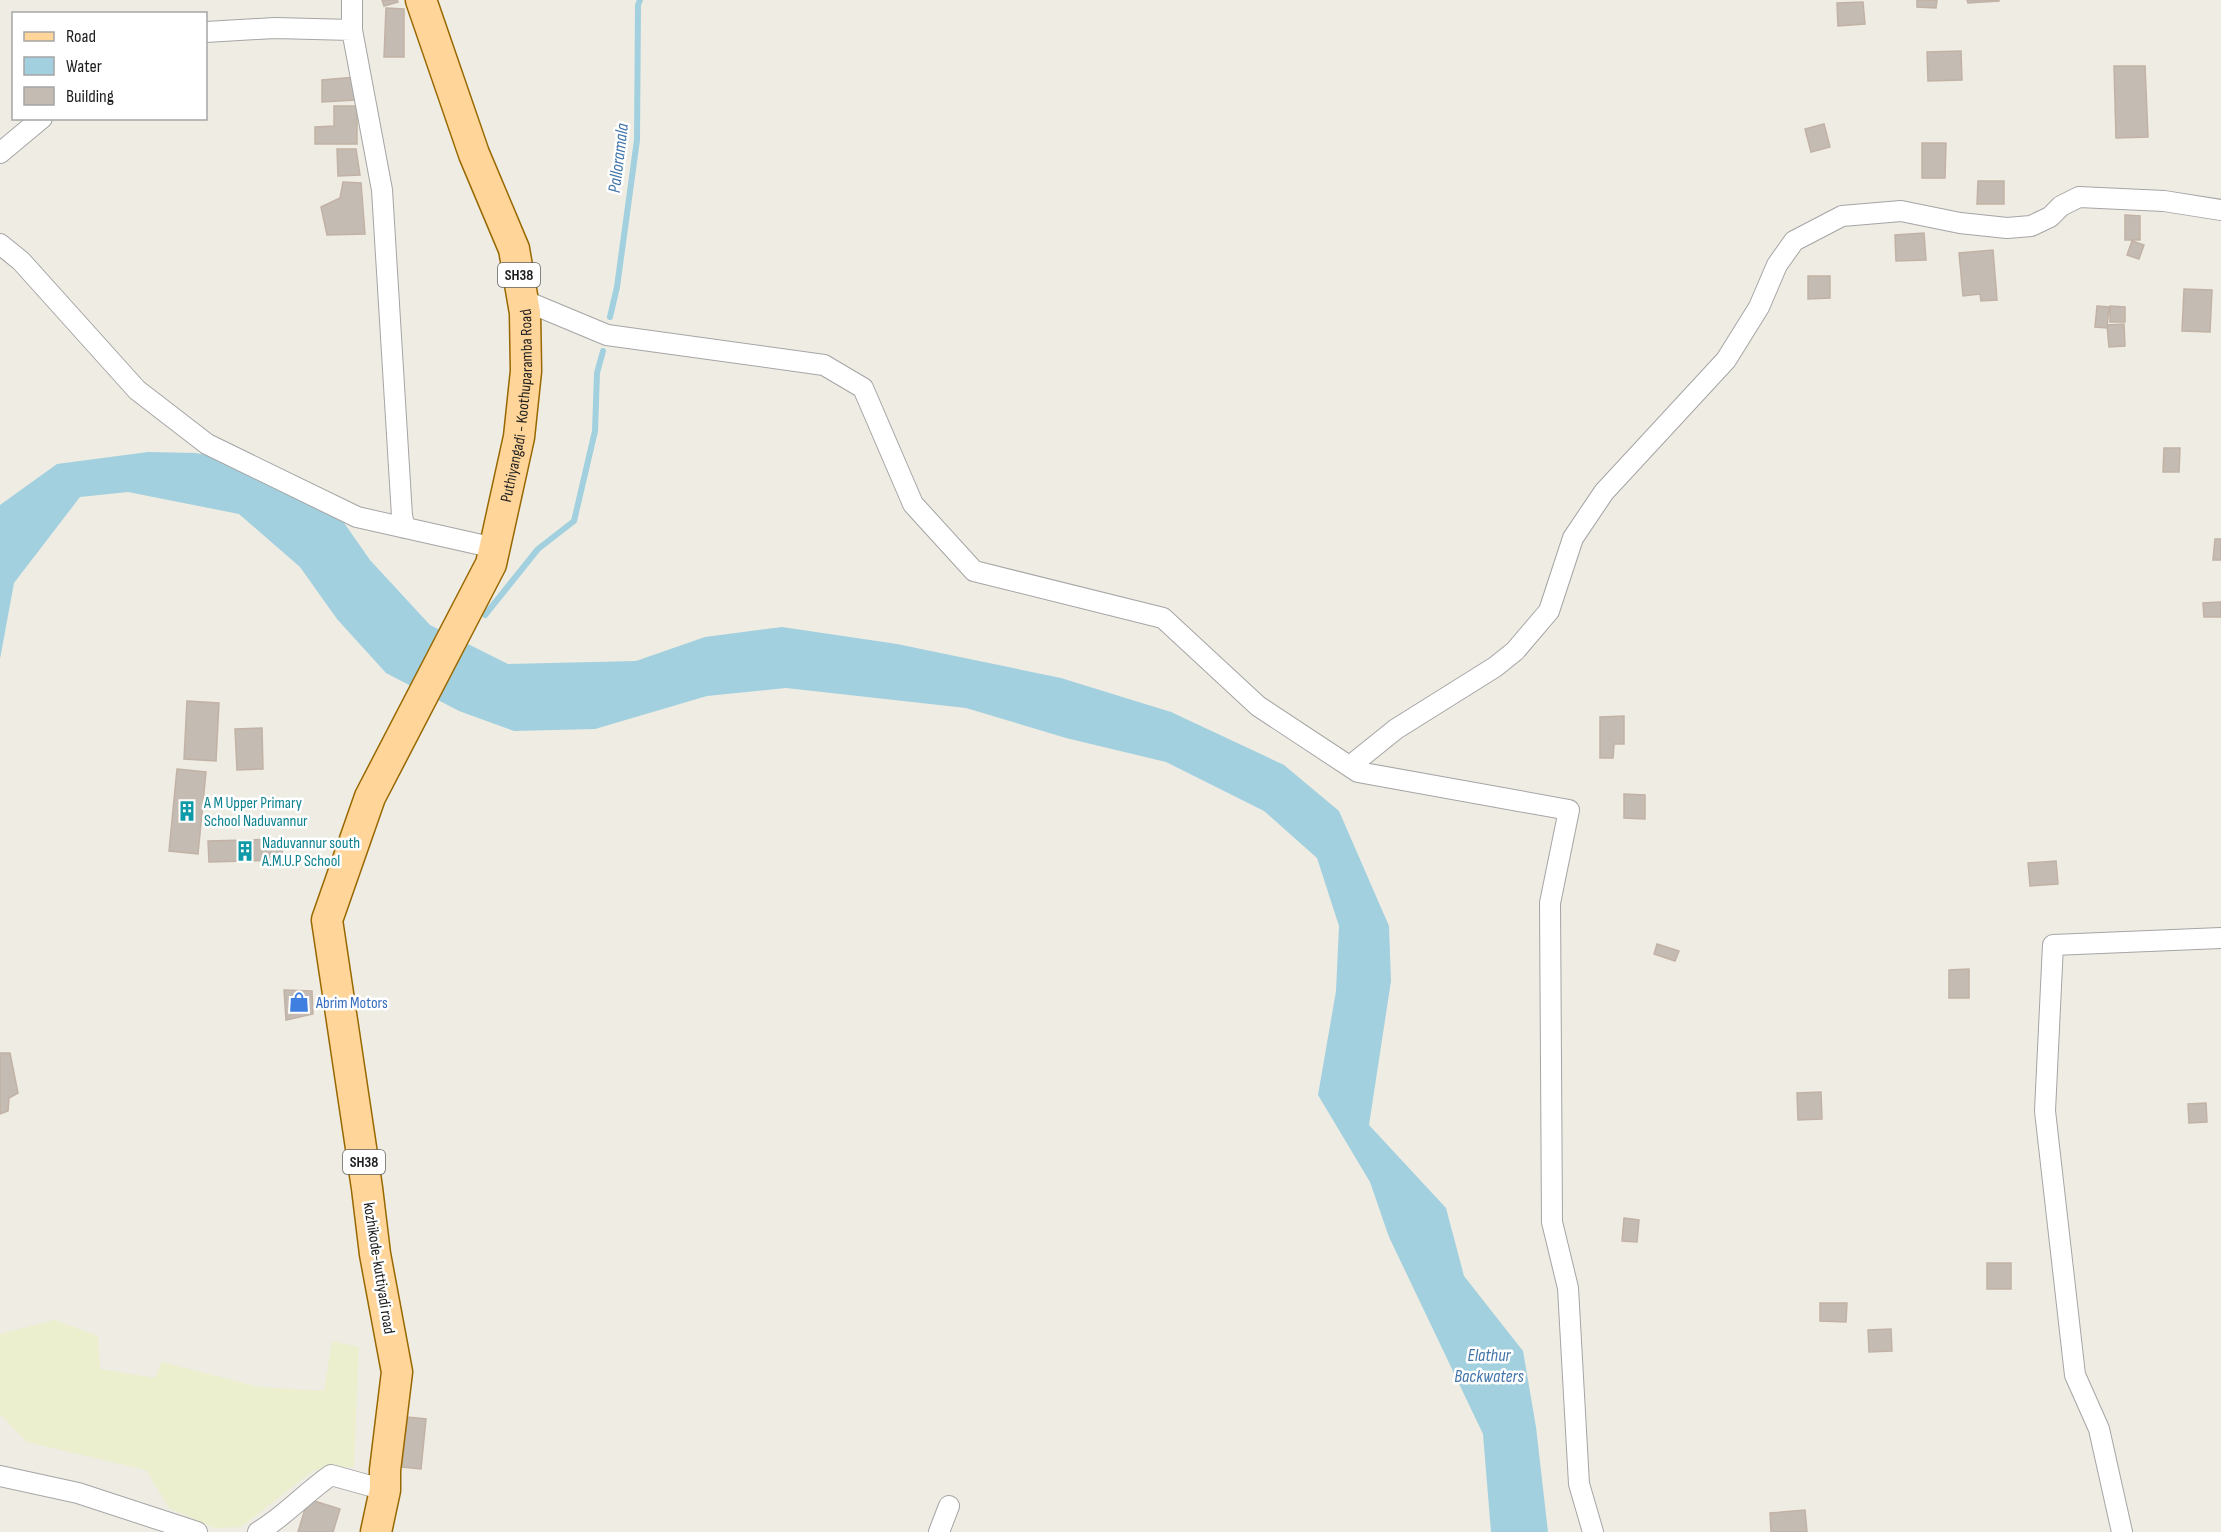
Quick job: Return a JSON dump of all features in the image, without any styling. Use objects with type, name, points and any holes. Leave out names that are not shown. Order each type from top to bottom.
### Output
[{"type":"main road","name":"Puthiyangadi - Koothuparamba Road","points":[[370,797],[493,556],[519,437],[526,371],[523,300],[514,249],[474,154],[421,0]]},
{"type":"main road","name":"kozhikode-kuttiyadi road","points":[[370,797],[327,920],[368,1188],[375,1254],[397,1372],[385,1470],[386,1490],[376,1532]]},
{"type":"street","points":[[352,0],[352,30],[382,190],[402,516],[405,528]]},
{"type":"street","points":[[207,32],[275,28],[352,30]]},
{"type":"street","points":[[0,153],[40,120]]},
{"type":"street","points":[[1350,766],[1429,707],[1495,667],[1515,651],[1536,627],[1549,611],[1573,538],[1604,492],[1673,420],[1726,360],[1759,307],[1777,265],[1794,241],[1842,216],[1901,211],[1960,223],[2007,228],[2031,226],[2079,197],[2164,201],[2221,210]]},
{"type":"street","points":[[0,244],[21,261],[137,390],[207,444],[357,517],[405,528],[493,556]]},
{"type":"street","points":[[523,300],[608,334],[824,365],[863,388],[913,504],[974,571],[1163,618],[1258,706],[1359,772],[1569,810],[1550,903],[1552,1222],[1568,1288],[1580,1484],[1593,1532]]},
{"type":"street","points":[[2122,1532],[2099,1429],[2075,1375],[2045,1111],[2053,945],[2221,938]]},
{"type":"street","points":[[258,1532],[278,1520],[305,1492],[331,1475],[386,1490]]},
{"type":"street","points":[[0,1476],[78,1493],[197,1532]]},
{"type":"street","points":[[939,1532],[949,1506]]},
{"type":"green space","points":[[55,1320],[98,1336],[100,1369],[155,1378],[162,1362],[259,1387],[324,1391],[332,1341],[359,1347],[354,1467],[314,1470],[241,1527],[215,1528],[169,1508],[146,1470],[27,1442],[0,1414],[0,1334]]},
{"type":"water","name":"Elathur Backwaters","points":[[148,452],[196,453],[250,463],[333,507],[370,560],[430,625],[508,664],[636,661],[705,637],[782,627],[897,644],[1061,678],[1171,712],[1284,765],[1339,811],[1389,926],[1391,981],[1369,1125],[1446,1208],[1464,1276],[1523,1351],[1536,1427],[1548,1532],[1491,1532],[1483,1434],[1389,1237],[1370,1182],[1318,1095],[1336,991],[1339,926],[1317,858],[1264,811],[1166,762],[1066,738],[966,708],[786,688],[707,696],[595,729],[514,731],[459,711],[386,673],[337,619],[300,567],[239,514],[128,492],[80,497],[14,583],[0,659],[0,505],[57,464]]},
{"type":"building","points":[[382,0],[397,0],[398,2],[384,6]]},
{"type":"building","points":[[1917,0],[1937,0],[1936,8],[1917,7]]},
{"type":"building","points":[[1967,0],[1999,0],[1999,1],[1968,3]]},
{"type":"building","points":[[1863,2],[1865,24],[1838,26],[1837,3]]},
{"type":"building","points":[[386,8],[404,9],[404,57],[384,57]]},
{"type":"building","points":[[1961,51],[1962,80],[1928,81],[1927,52]]},
{"type":"building","points":[[2114,66],[2145,66],[2148,137],[2116,138]]},
{"type":"building","points":[[355,77],[356,100],[322,102],[322,80]]},
{"type":"building","points":[[334,106],[357,106],[357,144],[315,144],[315,127],[334,126]]},
{"type":"building","points":[[1824,124],[1830,147],[1811,152],[1805,129]]},
{"type":"building","points":[[1922,143],[1946,143],[1945,178],[1922,178]]},
{"type":"building","points":[[337,149],[356,149],[360,175],[338,176]]},
{"type":"building","points":[[1978,181],[2004,181],[2004,204],[1977,204]]},
{"type":"building","points":[[343,182],[361,183],[365,234],[327,235],[321,207],[340,198]]},
{"type":"building","points":[[2125,215],[2140,216],[2140,240],[2125,240]]},
{"type":"building","points":[[1924,233],[1926,260],[1896,261],[1895,235]]},
{"type":"building","points":[[2132,241],[2144,245],[2139,259],[2127,255]]},
{"type":"building","points":[[1993,250],[1997,300],[1981,301],[1980,294],[1963,296],[1959,253]]},
{"type":"building","points":[[1808,276],[1830,276],[1830,298],[1808,299]]},
{"type":"building","points":[[2184,289],[2212,290],[2210,332],[2182,331]]},
{"type":"building","points":[[2097,306],[2109,307],[2107,328],[2095,327]]},
{"type":"building","points":[[2110,306],[2125,307],[2125,322],[2110,322]]},
{"type":"building","points":[[2124,324],[2125,346],[2109,347],[2107,325]]},
{"type":"building","points":[[2164,448],[2180,448],[2179,472],[2163,472]]},
{"type":"building","points":[[2215,539],[2221,539],[2221,560],[2213,560]]},
{"type":"building","points":[[2221,602],[2221,617],[2204,617],[2203,603]]},
{"type":"building","points":[[187,701],[219,703],[216,761],[184,759]]},
{"type":"building","points":[[1624,716],[1624,744],[1614,744],[1613,758],[1600,758],[1600,717]]},
{"type":"building","points":[[262,728],[263,769],[237,770],[235,729]]},
{"type":"building","name":"A M Upper Primary School Naduvannur","points":[[177,769],[206,772],[198,854],[169,851]]},
{"type":"building","points":[[1624,794],[1645,795],[1645,819],[1624,818]]},
{"type":"building","name":"Naduvannur south A.M.U.P School","points":[[282,839],[282,860],[209,862],[208,841]]},
{"type":"building","points":[[2056,861],[2058,884],[2030,886],[2028,863]]},
{"type":"building","points":[[1657,944],[1679,951],[1675,961],[1654,954]]},
{"type":"building","points":[[1969,969],[1969,998],[1949,998],[1949,970]]},
{"type":"building","name":"Abrim Motors","points":[[284,990],[312,991],[313,1014],[286,1020]]},
{"type":"building","points":[[0,1053],[10,1053],[18,1093],[9,1098],[8,1111],[0,1114]]},
{"type":"building","points":[[1821,1092],[1822,1119],[1798,1120],[1797,1093]]},
{"type":"building","points":[[2206,1103],[2207,1122],[2189,1123],[2188,1104]]},
{"type":"building","points":[[1624,1218],[1639,1220],[1637,1242],[1622,1241]]},
{"type":"building","points":[[1987,1263],[2011,1263],[2011,1289],[1987,1289]]},
{"type":"building","points":[[1820,1303],[1847,1303],[1846,1322],[1820,1321]]},
{"type":"building","points":[[1891,1329],[1892,1351],[1869,1352],[1868,1330]]},
{"type":"building","points":[[407,1417],[426,1419],[421,1469],[402,1467]]},
{"type":"building","points":[[308,1499],[340,1509],[333,1532],[298,1532]]},
{"type":"building","points":[[1805,1510],[1807,1532],[1771,1532],[1770,1513]]},
{"type":"waterway","name":"Palloramala","points":[[610,317],[617,287],[637,140],[638,5],[640,0]]},
{"type":"waterway","points":[[485,615],[538,549],[574,521],[595,431],[597,373],[603,351]]},
{"type":"place","name":"A M Upper Primary School Naduvannur","points":[[187,811]]},
{"type":"place","name":"Naduvannur south A.M.U.P School","points":[[245,851]]},
{"type":"place","name":"Abrim Motors","points":[[299,1002]]}]
